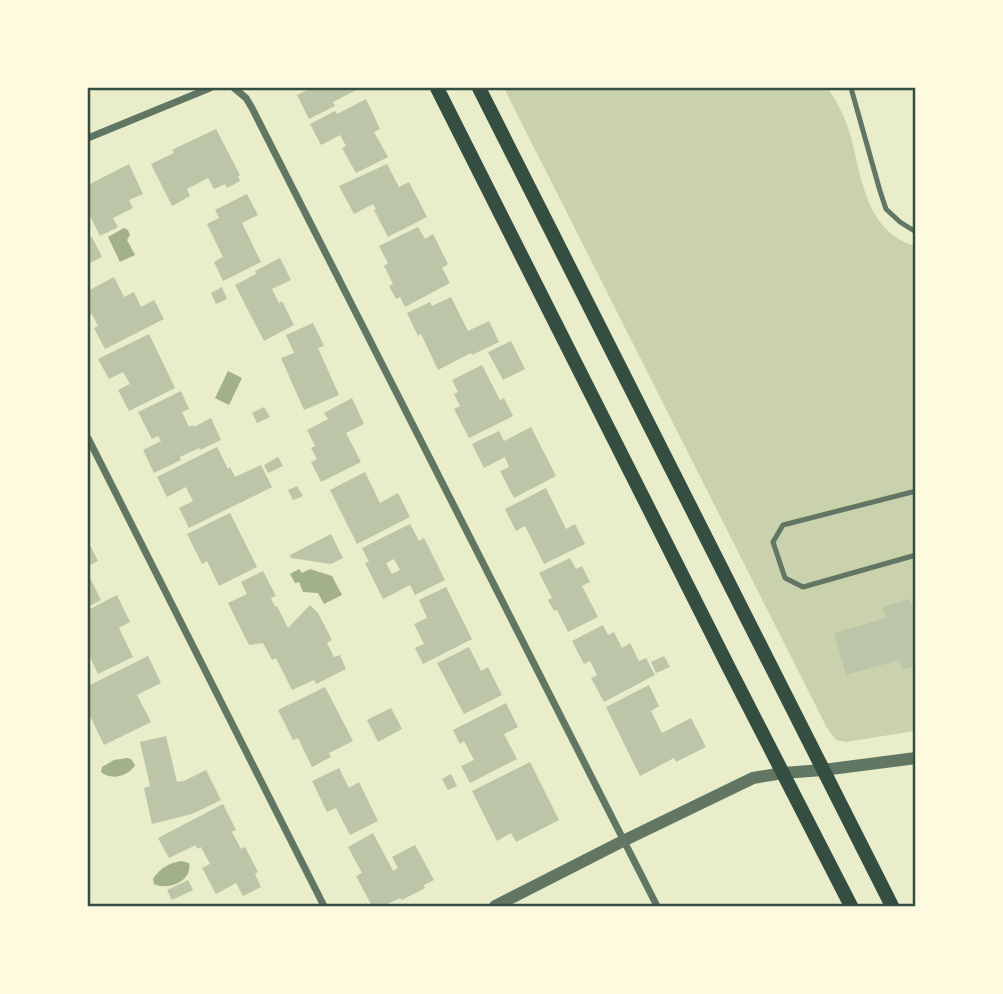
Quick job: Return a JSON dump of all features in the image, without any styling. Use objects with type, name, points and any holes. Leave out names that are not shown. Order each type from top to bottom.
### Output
[{"type":"main road","points":[[437,88],[851,906]]},
{"type":"main road","points":[[479,88],[892,906]]},
{"type":"street","points":[[88,138],[210,88]]},
{"type":"street","points":[[234,88],[246,98],[252,108],[657,906]]},
{"type":"street","points":[[88,438],[324,906]]},
{"type":"street","points":[[495,906],[753,778],[783,772],[823,770],[915,758]]},
{"type":"lane","points":[[851,88],[886,209],[915,232]]},
{"type":"lane","points":[[915,491],[783,526],[772,542],[785,578],[803,587],[915,555]]},
{"type":"shaded area","points":[[504,88],[828,88],[848,127],[861,180],[874,213],[884,227],[897,238],[915,246],[915,731],[846,742],[836,740],[827,728]]},
{"type":"shaded area","points":[[124,228],[128,230],[130,235],[127,240],[135,255],[120,262],[108,237]]},
{"type":"shaded area","points":[[228,371],[242,378],[229,405],[215,398]]},
{"type":"shaded area","points":[[299,569],[302,573],[310,569],[332,576],[342,595],[324,604],[318,593],[303,592],[299,582],[295,583],[290,574]]},
{"type":"shaded area","points":[[127,758],[135,765],[124,774],[115,777],[101,772],[102,767],[114,760]]},
{"type":"shaded area","points":[[181,861],[189,863],[187,875],[183,879],[172,885],[154,884],[153,879],[162,869]]},
{"type":"building","points":[[311,88],[360,88],[333,102],[335,106],[309,119],[297,95]]},
{"type":"building","points":[[366,99],[380,129],[374,132],[388,157],[356,173],[342,148],[346,146],[340,135],[321,145],[310,124]]},
{"type":"building","points":[[216,129],[240,175],[240,181],[227,188],[225,184],[214,189],[208,178],[187,189],[190,196],[172,206],[151,164],[174,153],[172,150]]},
{"type":"building","points":[[129,164],[143,194],[129,200],[133,208],[113,218],[118,227],[100,236],[88,212],[88,185]]},
{"type":"building","points":[[387,164],[399,187],[409,182],[427,217],[388,237],[373,204],[354,214],[339,186]]},
{"type":"building","points":[[247,194],[258,215],[242,223],[261,262],[223,281],[214,262],[223,257],[207,224],[219,218],[215,210]]},
{"type":"building","points":[[418,227],[425,239],[433,234],[448,264],[442,268],[450,283],[405,307],[400,297],[396,299],[389,286],[393,284],[384,266],[388,263],[379,246]]},
{"type":"building","points":[[92,237],[102,257],[88,264],[88,239]]},
{"type":"building","points":[[280,258],[291,280],[272,289],[279,303],[282,301],[294,325],[264,341],[235,285]]},
{"type":"building","points":[[114,277],[124,297],[134,292],[141,307],[154,300],[164,319],[105,349],[94,328],[98,326],[92,314],[88,317],[88,291]]},
{"type":"building","points":[[222,287],[227,299],[216,304],[211,293]]},
{"type":"building","points":[[451,297],[468,331],[489,321],[499,342],[438,370],[421,334],[418,336],[407,313],[430,302],[432,306]]},
{"type":"building","points":[[313,323],[324,346],[318,348],[339,395],[304,410],[281,358],[294,353],[286,335]]},
{"type":"building","points":[[149,334],[175,388],[129,411],[118,390],[130,384],[123,372],[109,379],[98,359]]},
{"type":"building","points":[[511,341],[525,369],[503,380],[488,352]]},
{"type":"building","points":[[482,365],[500,400],[504,398],[513,416],[469,438],[454,409],[460,406],[454,394],[458,392],[452,380]]},
{"type":"building","points":[[181,391],[189,409],[182,412],[189,427],[211,418],[221,440],[180,457],[181,460],[154,473],[143,450],[161,441],[158,436],[152,439],[138,412]]},
{"type":"building","points":[[352,398],[364,424],[346,433],[361,462],[321,482],[311,462],[317,459],[311,448],[315,446],[307,430],[328,419],[324,413]]},
{"type":"building","points":[[264,407],[270,417],[257,423],[252,413]]},
{"type":"building","points":[[531,427],[556,476],[514,498],[500,471],[509,467],[505,457],[484,468],[472,444],[499,431],[504,441]]},
{"type":"building","points":[[217,447],[235,477],[261,465],[272,487],[189,528],[179,508],[193,501],[186,487],[167,497],[157,477]]},
{"type":"building","points":[[278,457],[283,466],[268,473],[264,465]]},
{"type":"building","points":[[365,472],[380,503],[398,493],[410,517],[357,544],[330,490]]},
{"type":"building","points":[[297,486],[303,496],[293,500],[288,490]]},
{"type":"building","points":[[546,488],[566,529],[575,524],[585,544],[544,564],[525,526],[516,531],[505,509]]},
{"type":"building","points":[[230,513],[257,567],[219,586],[207,561],[202,564],[187,534]]},
{"type":"building","points":[[410,524],[419,541],[424,538],[445,580],[415,595],[410,585],[383,599],[365,563],[369,562],[362,548]],"holes":[[[394,559],[400,570],[392,574],[386,563]]]},
{"type":"building","points":[[331,534],[343,558],[331,564],[291,558],[290,555]]},
{"type":"building","points":[[88,541],[98,561],[88,566]]},
{"type":"building","points":[[570,558],[576,569],[582,566],[590,582],[582,586],[598,617],[568,632],[557,610],[554,611],[548,600],[552,598],[539,573]]},
{"type":"building","points":[[263,571],[276,596],[271,598],[288,628],[310,605],[318,613],[332,640],[327,643],[334,657],[340,655],[346,669],[316,684],[314,680],[292,690],[276,658],[272,660],[263,643],[249,645],[228,603],[247,594],[241,582]]},
{"type":"building","points":[[88,574],[101,600],[88,607]]},
{"type":"building","points":[[446,587],[472,639],[423,664],[415,648],[424,644],[414,624],[427,618],[419,600]]},
{"type":"building","points":[[117,595],[130,622],[119,628],[133,657],[98,674],[88,653],[88,610]]},
{"type":"building","points":[[909,599],[911,603],[916,602],[916,666],[902,669],[899,660],[846,675],[834,633],[886,618],[883,607]]},
{"type":"building","points":[[603,625],[608,635],[614,632],[622,648],[630,643],[639,661],[646,658],[655,675],[604,702],[591,678],[597,675],[590,661],[584,664],[572,641]]},
{"type":"building","points":[[469,647],[481,671],[488,667],[502,695],[464,714],[437,663]]},
{"type":"building","points":[[148,656],[161,683],[137,695],[151,722],[104,745],[88,712],[88,686]]},
{"type":"building","points":[[664,656],[670,667],[656,673],[651,662]]},
{"type":"building","points":[[649,685],[659,706],[651,711],[662,733],[691,718],[706,747],[676,762],[674,758],[640,776],[606,707]]},
{"type":"building","points":[[325,687],[353,741],[329,753],[331,757],[312,767],[298,738],[293,740],[278,710]]},
{"type":"building","points":[[506,703],[518,727],[504,734],[517,759],[470,783],[461,766],[474,760],[464,741],[460,744],[453,730]]},
{"type":"building","points":[[391,708],[402,729],[378,742],[367,720]]},
{"type":"building","points":[[166,736],[177,782],[206,770],[221,800],[192,814],[152,824],[144,788],[150,786],[140,742]]},
{"type":"building","points":[[530,762],[559,820],[516,842],[511,833],[497,841],[472,791]]},
{"type":"building","points":[[339,768],[349,788],[359,782],[378,821],[350,835],[336,808],[327,812],[312,781]]},
{"type":"building","points":[[451,774],[457,786],[448,790],[442,779]]},
{"type":"building","points":[[223,804],[236,830],[232,832],[241,849],[245,847],[258,872],[255,874],[261,887],[243,896],[236,883],[216,894],[202,868],[210,864],[201,847],[197,849],[196,845],[169,858],[158,838]]},
{"type":"building","points":[[373,833],[393,871],[398,868],[392,857],[415,845],[434,880],[402,900],[400,898],[383,906],[372,906],[356,876],[362,873],[348,847]]},
{"type":"building","points":[[188,880],[193,890],[172,900],[167,890]]}]
